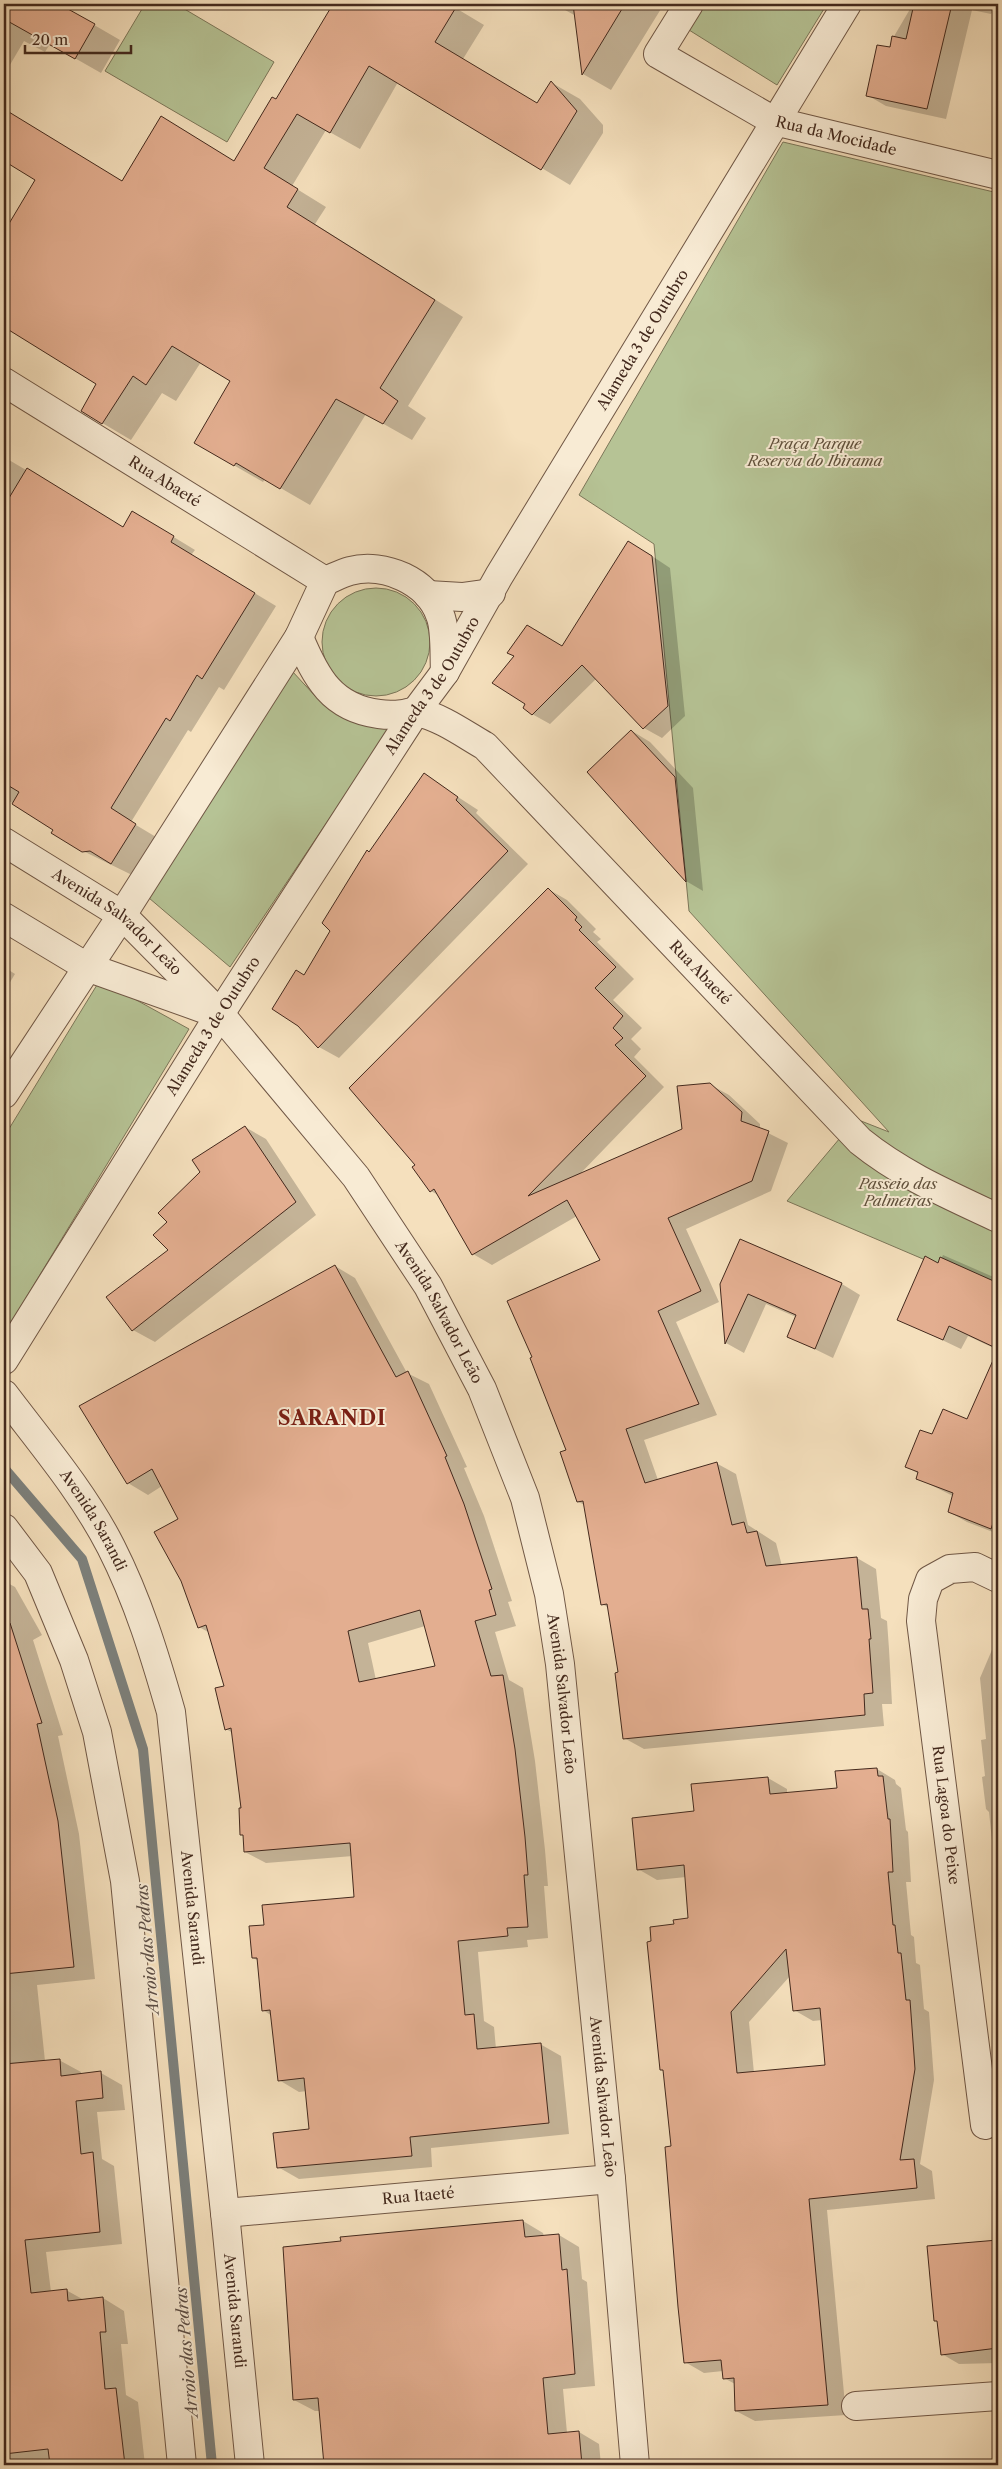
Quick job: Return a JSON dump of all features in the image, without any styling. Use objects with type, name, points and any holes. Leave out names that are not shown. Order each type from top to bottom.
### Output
[{"type":"street","name":"Rua da Mocidade","points":[[689,4],[658,54],[774,121],[998,175]]},
{"type":"street","name":"Alameda 3 de Outubro","points":[[4,1360],[220,1014],[416,711],[445,672],[774,121],[848,4]]},
{"type":"street","name":"Rua Abaeté","points":[[4,382],[325,581]]},
{"type":"street","points":[[4,1094],[122,915],[299,637],[325,581],[351,570],[373,568],[394,573],[414,582],[428,595],[441,615],[445,672]]},
{"type":"street","points":[[428,595],[462,597],[491,593]]},
{"type":"street","points":[[299,637],[312,668],[328,691],[352,708],[379,714],[401,715],[416,711]]},
{"type":"street","name":"Rua Abaeté","points":[[416,711],[453,727],[485,746],[860,1141],[884,1161],[914,1179],[998,1218]]},
{"type":"street","name":"Avenida Salvador Leão","points":[[4,842],[122,915],[220,1014],[356,1177],[428,1286],[482,1389],[525,1498],[549,1594],[560,1664],[610,2179],[635,2465]]},
{"type":"street","name":"Avenida Salvador Leão","points":[[4,916],[87,967],[220,1014]]},
{"type":"street","name":"Avenida Sarandi","points":[[4,1394],[77,1492],[111,1547],[149,1636],[171,1712],[250,2465]]},
{"type":"street","points":[[4,1528],[38,1573],[74,1660],[97,1732],[125,1881],[182,2465]]},
{"type":"street","name":"Rua Lagoa do Peixe","points":[[986,2125],[921,1621],[923,1598],[930,1580],[950,1569],[975,1567],[998,1578]]},
{"type":"street","name":"Rua Itaeté","points":[[225,2213],[610,2179]]},
{"type":"street","points":[[856,2406],[998,2396]]},
{"type":"green space","points":[[145,4],[176,4],[274,62],[227,142],[105,71]]},
{"type":"green space","points":[[705,4],[827,4],[777,85],[689,30]]},
{"type":"green space","name":"Praça Parque Reserva do Ibirama","points":[[783,142],[998,193],[998,1291],[787,1201],[856,1119],[889,1132],[689,911],[654,544],[579,495]]},
{"type":"green space","points":[[376,588],[397,592],[414,604],[426,621],[430,642],[426,663],[414,680],[397,692],[376,696],[355,692],[338,680],[326,663],[322,642],[326,621],[338,604],[355,592]]},
{"type":"green space","points":[[292,671],[317,698],[347,720],[390,728],[230,967],[149,898]]},
{"type":"green space","points":[[100,980],[189,1029],[4,1334],[4,1137]]},
{"type":"building","points":[[4,4],[59,4],[95,24],[75,59],[4,19]]},
{"type":"building","points":[[333,4],[458,4],[435,42],[537,103],[551,81],[577,111],[541,170],[369,66],[330,133],[297,114],[264,168],[298,189],[287,207],[435,300],[380,388],[398,401],[383,424],[336,399],[280,489],[236,463],[234,466],[194,443],[230,381],[172,346],[146,385],[133,376],[102,424],[81,411],[96,384],[4,327],[4,232],[35,180],[4,161],[4,109],[122,181],[161,116],[234,161],[272,97],[276,99]]},
{"type":"building","points":[[573,4],[625,4],[582,75]]},
{"type":"building","points":[[914,4],[952,4],[927,109],[866,96],[877,45],[890,47],[892,36],[906,39]]},
{"type":"building","points":[[27,468],[123,527],[132,511],[174,536],[171,542],[255,593],[202,679],[197,675],[170,721],[166,718],[111,808],[136,824],[111,864],[90,851],[82,852],[51,833],[53,830],[12,804],[19,792],[4,783],[4,498],[9,498]]},
{"type":"building","points":[[628,541],[652,556],[668,706],[643,729],[582,665],[532,715],[523,708],[525,704],[492,683],[514,656],[507,653],[527,625],[562,646]]},
{"type":"building","points":[[631,730],[675,777],[686,882],[587,772]]},
{"type":"building","points":[[424,773],[458,797],[456,800],[508,851],[318,1048],[298,1026],[272,1009],[296,970],[304,975],[330,931],[322,923],[367,850],[369,852]]},
{"type":"building","points":[[548,888],[577,917],[575,920],[582,927],[579,930],[616,967],[595,988],[623,1016],[613,1028],[623,1038],[615,1045],[646,1076],[528,1196],[682,1129],[677,1086],[710,1083],[742,1112],[741,1121],[769,1131],[752,1181],[668,1218],[701,1291],[658,1311],[699,1404],[626,1429],[645,1483],[717,1462],[732,1525],[744,1522],[747,1533],[757,1531],[766,1566],[857,1557],[862,1609],[868,1609],[871,1639],[869,1639],[873,1693],[864,1694],[865,1715],[623,1739],[615,1673],[618,1672],[607,1604],[601,1605],[583,1501],[577,1502],[560,1452],[566,1450],[530,1358],[532,1357],[507,1301],[600,1260],[567,1200],[472,1255],[434,1189],[430,1192],[412,1167],[415,1165],[349,1088]]},
{"type":"building","points":[[245,1126],[296,1202],[132,1331],[106,1297],[168,1250],[153,1235],[167,1222],[158,1213],[200,1172],[192,1160]]},
{"type":"building","points":[[740,1239],[842,1283],[815,1349],[787,1337],[796,1315],[748,1294],[725,1344],[720,1284]]},
{"type":"building","points":[[925,1256],[938,1263],[940,1257],[998,1283],[998,1349],[949,1326],[943,1340],[897,1320]]},
{"type":"building","points":[[335,1265],[396,1377],[408,1371],[447,1456],[445,1457],[464,1504],[492,1589],[489,1590],[496,1615],[475,1621],[491,1676],[503,1675],[515,1749],[525,1837],[528,1875],[524,1875],[528,1927],[507,1928],[508,1936],[458,1941],[465,2015],[474,2014],[477,2049],[541,2043],[549,2123],[410,2137],[412,2156],[277,2168],[273,2133],[309,2129],[304,2078],[278,2081],[270,2010],[262,2011],[257,1958],[252,1958],[249,1926],[264,1925],[262,1905],[354,1897],[350,1843],[244,1852],[243,1835],[240,1835],[239,1808],[241,1808],[231,1728],[225,1730],[215,1688],[224,1686],[206,1625],[198,1628],[181,1581],[154,1532],[178,1519],[152,1469],[127,1484],[79,1406]],"holes":[[[420,1610],[435,1666],[359,1682],[348,1631]]]},
{"type":"building","points":[[998,1349],[998,1507],[991,1529],[948,1512],[953,1493],[916,1479],[918,1472],[905,1467],[920,1430],[932,1434],[943,1409],[967,1419]]},
{"type":"building","points":[[10,1623],[42,1723],[37,1724],[58,1821],[74,1967],[4,1974],[4,1624]]},
{"type":"building","points":[[877,1768],[878,1776],[883,1776],[888,1819],[890,1819],[893,1872],[888,1872],[893,1925],[895,1925],[898,1953],[901,1953],[906,2000],[910,2000],[915,2069],[900,2160],[914,2159],[917,2188],[809,2199],[828,2405],[735,2411],[734,2378],[723,2379],[721,2360],[684,2363],[678,2307],[665,2147],[671,2146],[663,2070],[660,2070],[647,1942],[651,1941],[650,1927],[674,1924],[673,1920],[688,1918],[684,1865],[637,1870],[632,1818],[694,1811],[691,1784],[768,1777],[770,1794],[837,1788],[835,1771]],"holes":[[[786,1949],[793,2011],[820,2008],[825,2065],[737,2073],[731,2012]]]},
{"type":"building","points":[[60,2059],[61,2076],[101,2071],[103,2098],[76,2101],[81,2154],[93,2152],[100,2232],[25,2240],[31,2293],[67,2289],[68,2301],[103,2297],[106,2332],[100,2332],[105,2389],[116,2388],[125,2465],[50,2465],[48,2449],[4,2454],[4,2064]]},
{"type":"building","points":[[523,2220],[525,2237],[559,2234],[562,2270],[567,2269],[575,2374],[543,2378],[548,2434],[579,2431],[582,2465],[324,2465],[318,2398],[293,2400],[283,2247],[341,2241],[340,2237]]},
{"type":"building","points":[[998,2240],[998,2348],[941,2355],[937,2321],[934,2321],[927,2246]]},
{"type":"waterway","name":"Arroio das Pedras","points":[[4,1468],[82,1559],[143,1749],[212,2465]]},
{"type":"district","name":"SARANDI","points":[[332,1418]]},
{"type":"park label","name":"Passeio das Palmeiras","points":[[898,1192]]}]
